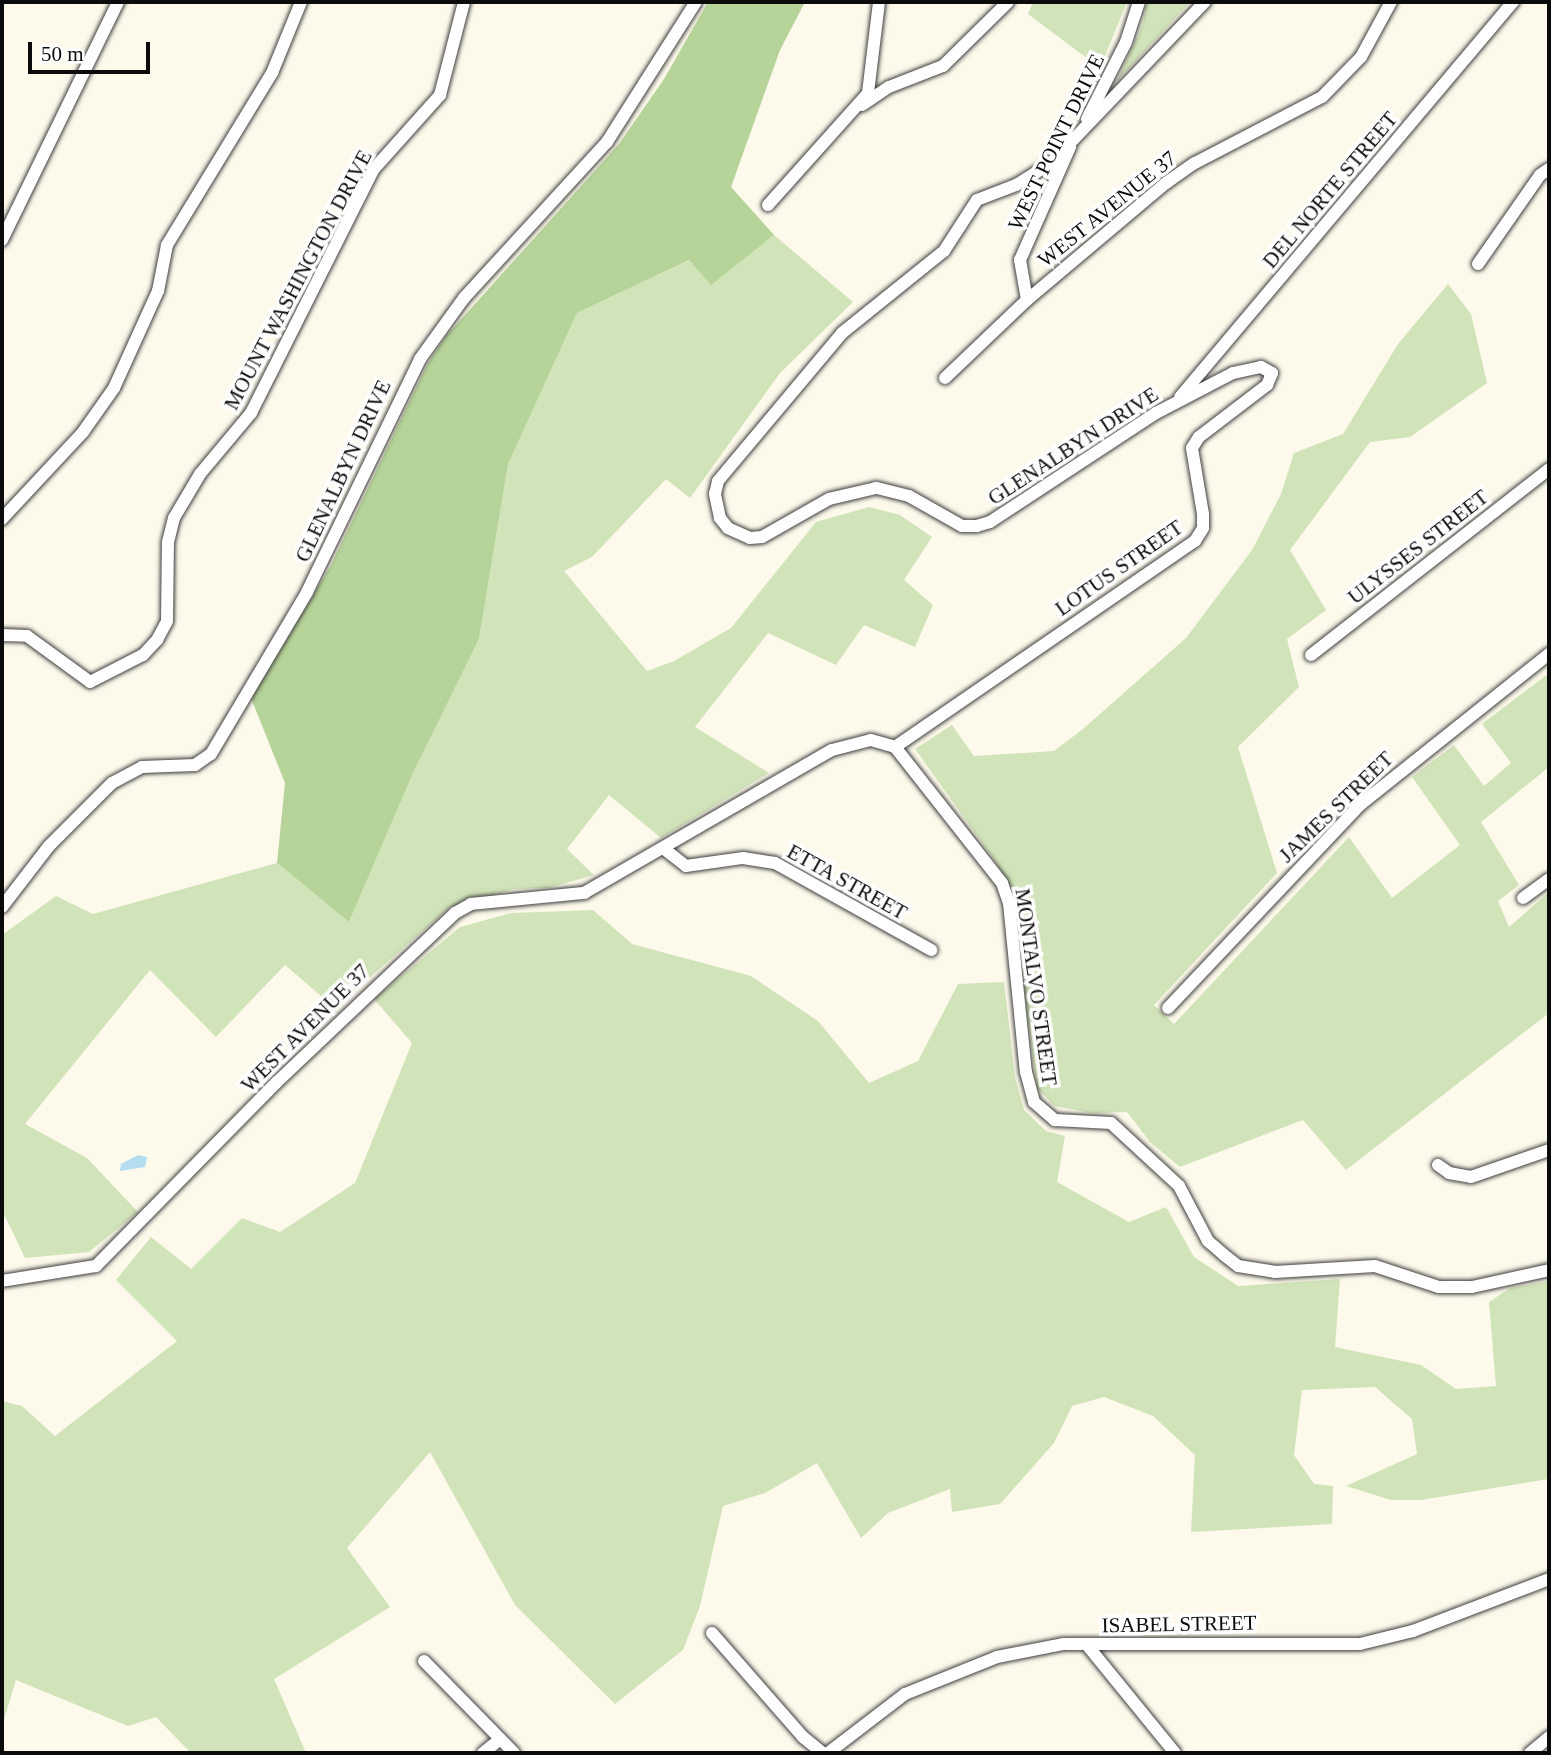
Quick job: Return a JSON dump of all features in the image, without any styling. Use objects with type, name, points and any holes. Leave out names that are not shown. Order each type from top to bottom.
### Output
[{"type":"street","points":[[2,240],[118,2]]},
{"type":"street","points":[[2,519],[83,432],[114,388],[158,291],[167,245],[272,73],[301,2]]},
{"type":"street","name":"MOUNT WASHINGTON DRIVE","points":[[2,635],[27,636],[90,682],[150,649],[167,621],[168,542],[174,518],[200,474],[251,414],[373,170],[440,95],[464,2]]},
{"type":"street","name":"GLENALBYN DRIVE","points":[[2,907],[49,846],[112,783],[142,767],[195,765],[211,754],[307,592],[420,359],[464,298],[607,142],[696,2]]},
{"type":"street","points":[[859,107],[873,77],[879,2]]},
{"type":"street","points":[[768,205],[859,107],[889,87],[943,66],[1008,2]]},
{"type":"street","name":"WEST POINT DRIVE","points":[[1027,300],[1020,260],[1074,138],[1126,42],[1139,2]]},
{"type":"street","name":"GLENALBYN DRIVE","points":[[1205,2],[1035,175],[977,200],[944,251],[822,353],[718,481],[715,494],[719,518],[739,535],[762,537],[830,499],[876,488],[909,496],[962,526],[977,526],[990,522],[1175,402],[1246,369],[1261,367],[1272,373]]},
{"type":"street","name":"WEST AVENUE 37","points":[[945,378],[1027,300],[1175,176],[1322,97],[1361,57],[1391,2]]},
{"type":"street","name":"DEL NORTE STREET","points":[[1175,402],[1513,2]]},
{"type":"street","points":[[1478,264],[1540,175],[1549,169]]},
{"type":"street","name":"LOTUS STREET","points":[[895,747],[1195,541],[1203,528],[1203,514],[1192,448],[1199,437],[1267,385],[1272,373]]},
{"type":"street","name":"ULYSSES STREET","points":[[1311,654],[1549,469]]},
{"type":"street","name":"JAMES STREET","points":[[1168,1008],[1361,804],[1549,654]]},
{"type":"street","name":"WEST AVENUE 37","points":[[2,1282],[96,1266],[276,1082],[455,913],[471,904],[584,893],[844,744],[883,740],[895,747]]},
{"type":"street","name":"MONTALVO STREET","points":[[895,747],[1002,884],[1009,903],[1026,1072],[1034,1102],[1055,1120],[1111,1123],[1179,1186],[1208,1241],[1238,1266],[1275,1272],[1375,1266],[1438,1287],[1472,1287],[1549,1270]]},
{"type":"street","name":"ETTA STREET","points":[[663,848],[686,866],[743,858],[775,863],[931,950]]},
{"type":"street","points":[[1523,898],[1549,879]]},
{"type":"street","points":[[1438,1165],[1448,1173],[1471,1177],[1549,1150]]},
{"type":"street","name":"ISABEL STREET","points":[[825,1753],[870,1718],[936,1678],[997,1657],[1063,1644],[1360,1644],[1413,1631],[1549,1579]]},
{"type":"street","points":[[712,1633],[803,1737],[825,1753]]},
{"type":"street","points":[[1087,1645],[1175,1753]]},
{"type":"street","points":[[424,1661],[514,1753]]},
{"type":"street","points":[[1531,1753],[1549,1737]]},
{"type":"street","points":[[483,1753],[500,1739]]},
{"type":"green space","points":[[708,2],[805,2],[780,50],[731,187],[774,235],[711,285],[689,260],[577,313],[508,464],[479,639],[414,771],[349,922],[277,863],[285,783],[251,698],[330,567],[428,363],[447,335],[619,144],[664,79]]},
{"type":"green space","points":[[1033,2],[1127,2],[1100,68],[1028,14]]},
{"type":"green space","points":[[1147,2],[1190,2],[1117,81],[1142,26]]},
{"type":"green space","points":[[774,235],[853,302],[780,373],[690,498],[666,479],[592,557],[564,571],[647,671],[674,661],[731,628],[816,522],[869,507],[900,515],[932,537],[904,580],[933,605],[915,647],[864,625],[836,665],[768,633],[695,727],[769,773],[661,838],[609,795],[567,849],[594,875],[548,888],[514,889],[450,907],[335,1008],[285,965],[216,1037],[150,970],[25,1124],[87,1158],[138,1212],[89,1252],[25,1258],[2,1210],[2,935],[56,896],[93,914],[277,863],[349,922],[414,771],[479,639],[508,463],[577,313],[689,260],[711,284]]},
{"type":"green space","points":[[1448,284],[1471,314],[1487,383],[1410,437],[1370,442],[1290,550],[1326,610],[1287,639],[1299,687],[1238,747],[1277,873],[1154,1005],[1174,1024],[1349,837],[1392,898],[1460,845],[1412,777],[1454,745],[1484,786],[1511,763],[1482,724],[1549,673],[1549,767],[1481,822],[1519,885],[1498,901],[1509,927],[1549,892],[1549,1013],[1346,1170],[1303,1120],[1180,1167],[1150,1142],[1127,1112],[1091,1113],[1054,1106],[1037,1088],[1012,899],[996,862],[915,749],[952,725],[974,756],[1054,751],[1083,729],[1186,638],[1252,550],[1281,494],[1294,453],[1343,434],[1398,344]]},
{"type":"green space","points":[[593,910],[632,944],[751,976],[818,1021],[869,1083],[918,1061],[958,984],[1004,982],[1015,1077],[1024,1110],[1046,1131],[1065,1136],[1057,1182],[1129,1222],[1166,1207],[1194,1257],[1238,1286],[1340,1279],[1335,1347],[1421,1365],[1456,1389],[1496,1386],[1489,1302],[1510,1288],[1549,1281],[1549,1479],[1421,1500],[1391,1500],[1346,1486],[1417,1454],[1412,1419],[1375,1387],[1302,1390],[1294,1455],[1314,1484],[1333,1486],[1332,1524],[1191,1532],[1195,1455],[1153,1416],[1104,1397],[1072,1406],[1054,1443],[1000,1504],[952,1512],[950,1489],[888,1513],[861,1538],[817,1463],[765,1493],[723,1506],[700,1606],[683,1650],[615,1704],[515,1605],[430,1452],[347,1548],[390,1607],[274,1679],[306,1753],[191,1753],[156,1717],[128,1726],[16,1680],[2,1726],[2,1401],[22,1406],[55,1436],[177,1341],[116,1280],[151,1237],[191,1269],[242,1218],[280,1232],[355,1183],[412,1043],[374,999],[460,927],[511,913]]},
{"type":"water","points":[[138,1155],[147,1157],[145,1167],[120,1171],[121,1164]]}]
